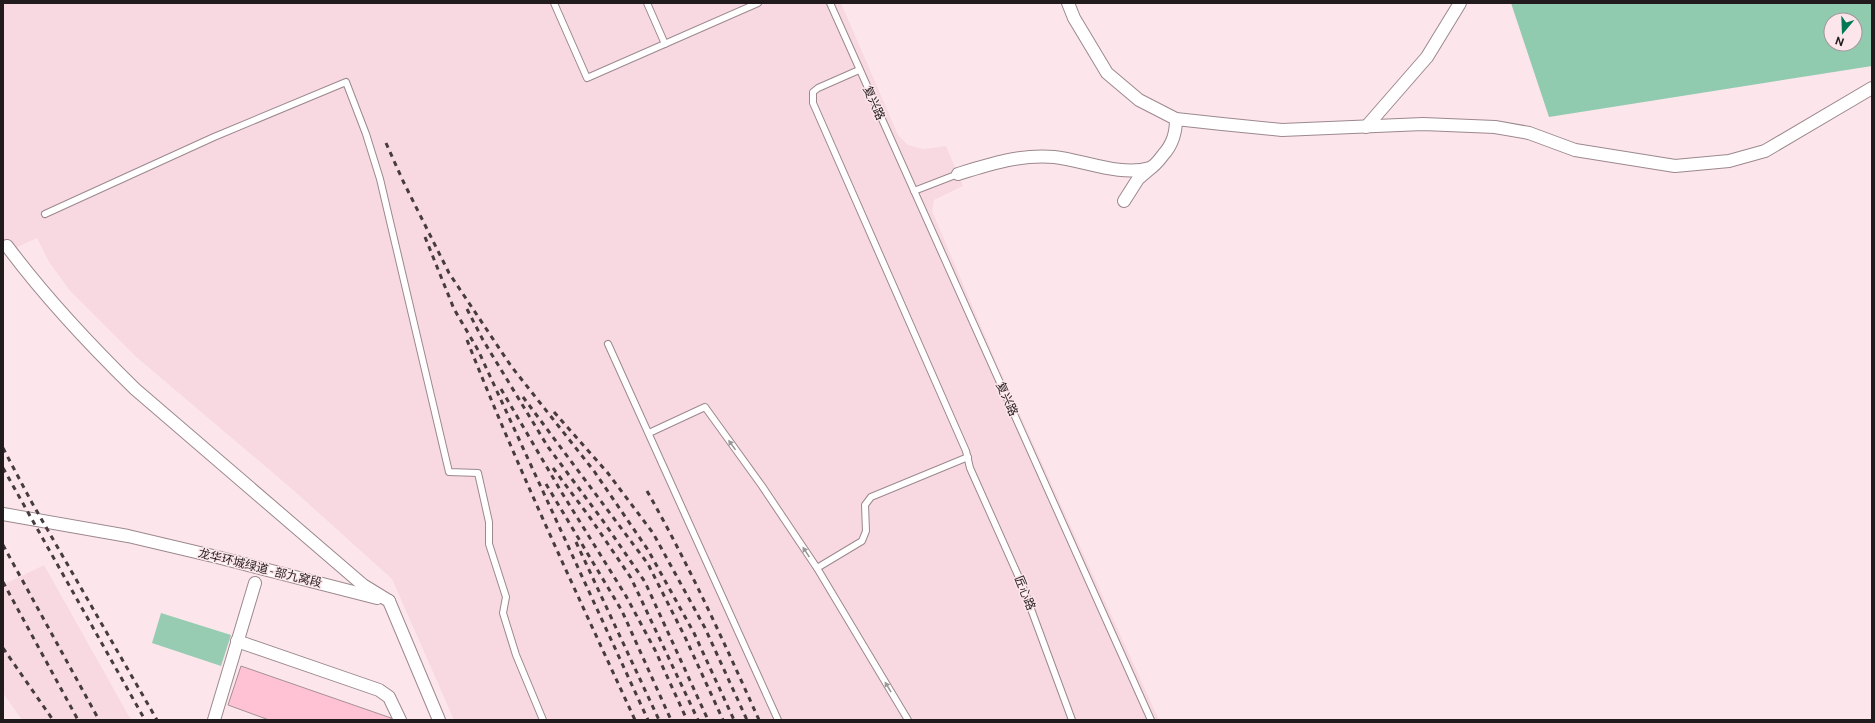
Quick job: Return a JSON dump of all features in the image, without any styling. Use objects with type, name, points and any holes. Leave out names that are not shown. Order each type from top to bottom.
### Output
[{"type":"street","points":[[1068,3],[1074,18],[1107,73],[1139,100],[1176,119],[1282,130],[1423,124],[1495,127],[1529,133],[1575,150],[1675,166],[1729,162],[1765,151],[1872,88]]},
{"type":"street","points":[[1366,127],[1427,57],[1460,3]]},
{"type":"street","points":[[1124,201],[1138,179],[1152,168],[1166,151],[1175,135],[1176,119]]},
{"type":"street","points":[[958,174],[998,162],[1023,157],[1054,157],[1130,171],[1152,168]]},
{"type":"street","points":[[7,246],[26,271],[102,356],[135,389],[363,585],[390,601],[439,720]]},
{"type":"street","name":"龙华环城绿道 - 部九窝段","points":[[3,514],[136,538],[390,601]]},
{"type":"street","points":[[214,720],[255,583]]},
{"type":"street","points":[[237,641],[379,690],[388,697],[400,720]]},
{"type":"lane","points":[[554,3],[587,78],[758,3]]},
{"type":"lane","points":[[647,3],[665,44]]},
{"type":"lane","name":"复兴路","points":[[830,3],[1151,720]]},
{"type":"lane","name":"匠心路","points":[[860,70],[818,88],[813,92],[813,102],[968,457],[970,468],[1021,582],[1072,720]]},
{"type":"lane","points":[[45,214],[214,137],[346,82],[366,134],[380,179],[449,472],[478,472],[488,522],[489,544],[506,597],[503,613],[516,655],[543,720]]},
{"type":"lane","points":[[914,191],[958,174]]},
{"type":"lane","points":[[608,344],[778,720]]},
{"type":"lane","points":[[649,432],[704,407],[762,486],[818,568],[908,720]]},
{"type":"lane","points":[[818,568],[862,541],[866,531],[865,505],[871,497],[968,457]]},
{"type":"shaded area","points":[[3,3],[841,3],[898,135],[908,145],[923,149],[946,146],[963,186],[934,200],[932,211],[998,366],[1159,720],[454,720],[392,579],[292,489],[135,356],[70,291],[49,262],[37,238],[3,254]]},
{"type":"shaded area","points":[[44,565],[131,720],[22,720],[3,693],[3,585]]},
{"type":"green space","points":[[1511,3],[1872,3],[1872,66],[1549,117]]},
{"type":"green space","points":[[161,613],[231,635],[221,666],[152,643]]},
{"type":"building","points":[[241,666],[391,718],[391,720],[269,720],[228,705]]},
{"type":"railway","points":[[386,143],[403,181],[449,273],[511,366],[594,471],[648,550],[694,633],[734,720]]},
{"type":"railway","points":[[425,237],[454,309],[478,350],[648,720]]},
{"type":"railway","points":[[467,309],[483,340],[548,447],[601,518],[645,582],[708,720]]},
{"type":"railway","points":[[467,340],[527,484],[635,720]]},
{"type":"railway","points":[[501,389],[562,493],[626,596],[655,650],[687,720]]},
{"type":"railway","points":[[523,397],[648,564],[685,637],[723,720]]},
{"type":"railway","points":[[554,412],[607,472],[653,533],[705,628],[747,720]]},
{"type":"railway","points":[[3,448],[31,501],[157,720]]},
{"type":"railway","points":[[3,468],[145,720]]},
{"type":"railway","points":[[553,468],[591,519],[631,578],[698,720]]},
{"type":"railway","points":[[546,484],[622,611],[671,720]]},
{"type":"railway","points":[[647,491],[692,575],[759,720]]},
{"type":"railway","points":[[576,542],[659,720]]},
{"type":"railway","points":[[3,545],[99,720]]},
{"type":"railway","points":[[3,582],[78,720]]},
{"type":"railway","points":[[3,648],[53,720]]}]
